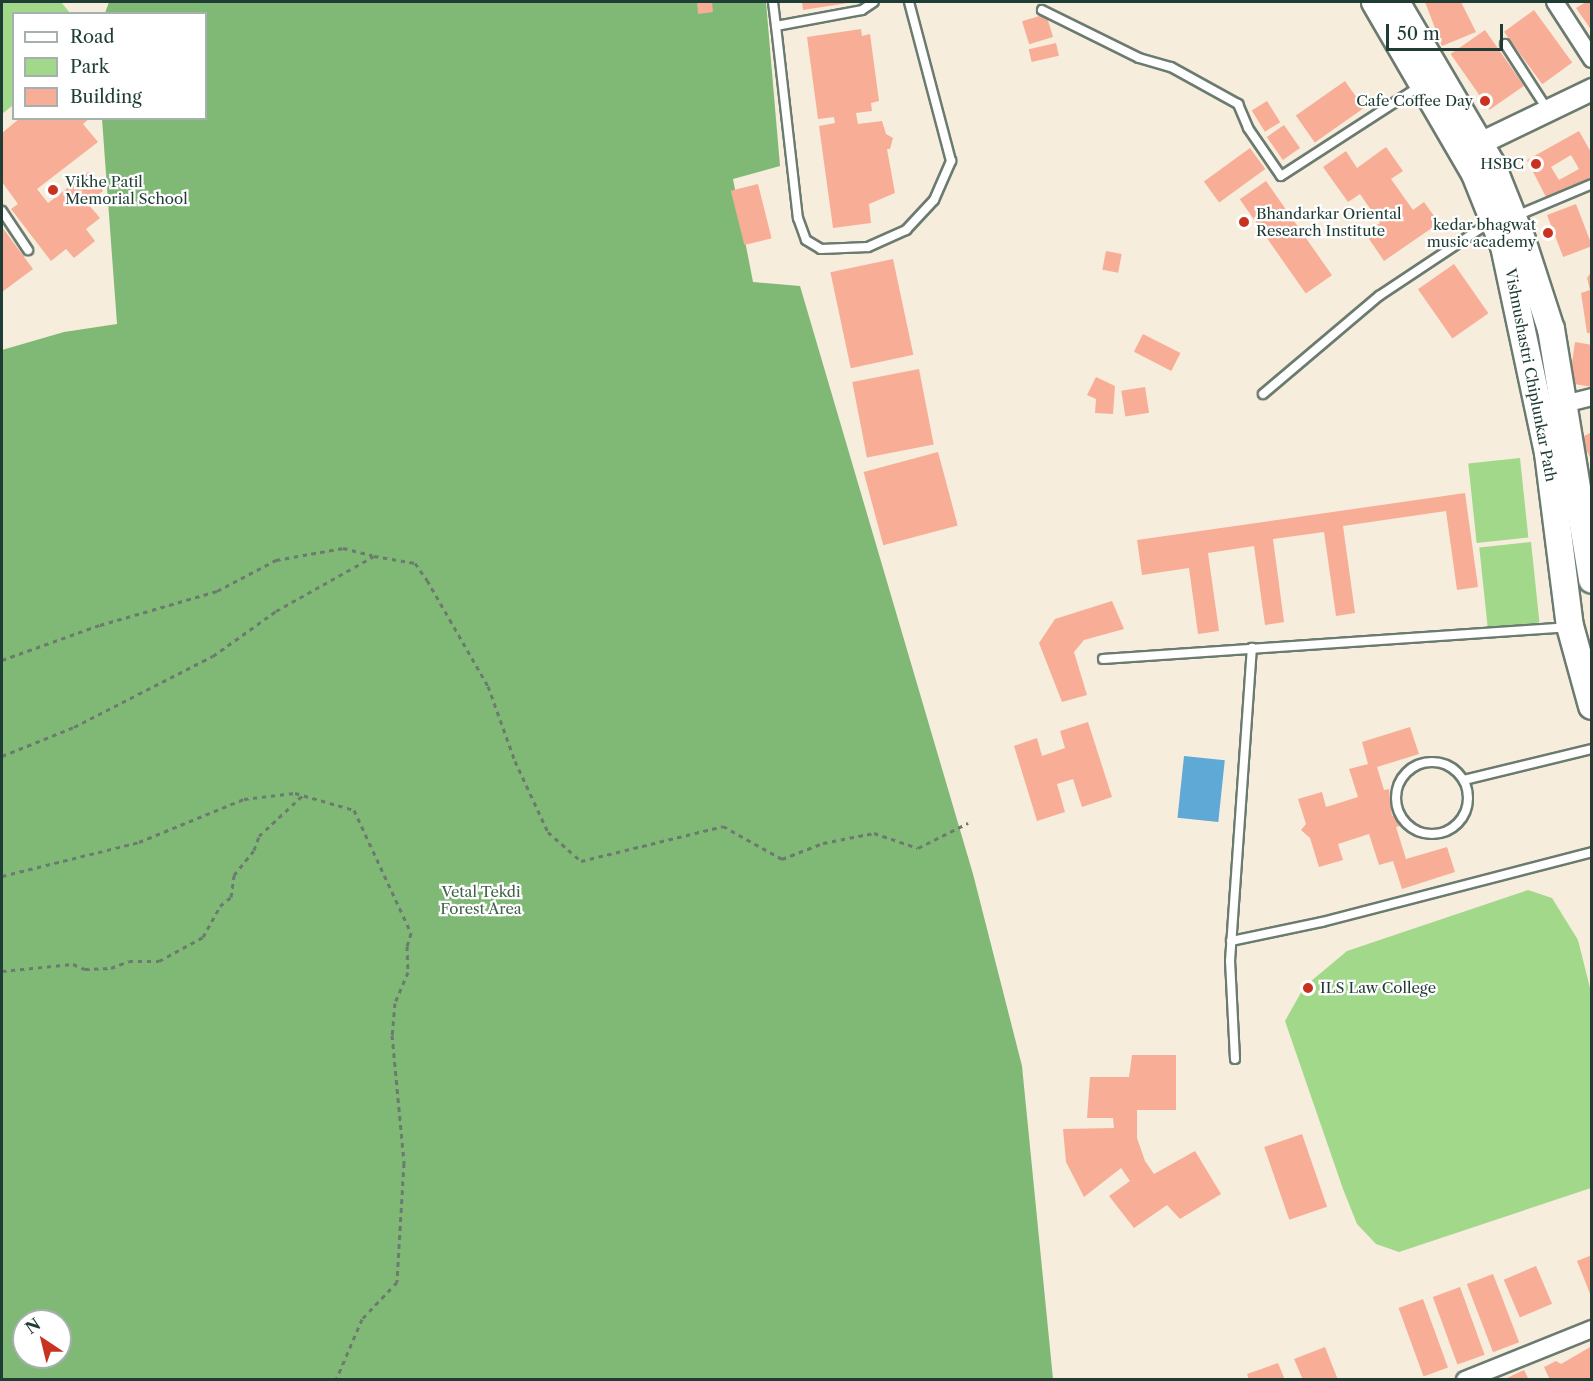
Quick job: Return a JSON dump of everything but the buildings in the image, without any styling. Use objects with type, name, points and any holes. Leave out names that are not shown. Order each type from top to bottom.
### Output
[{"type":"main road","name":"Vishnushastri Chiplunkar Path","points":[[1375,2],[1422,85],[1470,148]]},
{"type":"main road","name":"Vishnushastri Chiplunkar Path","points":[[1396,2],[1470,148],[1551,329],[1564,404],[1585,490],[1592,580]]},
{"type":"main road","name":"Vishnushastri Chiplunkar Path","points":[[1503,219],[1548,453],[1570,626],[1592,706]]},
{"type":"street","points":[[1555,2],[1592,59]]},
{"type":"street","points":[[1470,148],[1592,89]]},
{"type":"street","points":[[1564,404],[1592,397]]},
{"type":"street","points":[[1465,1380],[1592,1329]]},
{"type":"lane","points":[[774,2],[798,218],[806,240],[821,249],[868,247],[906,230],[934,200],[951,161],[909,2]]},
{"type":"lane","points":[[776,26],[862,10],[874,2]]},
{"type":"lane","points":[[1042,10],[1139,58],[1171,67],[1238,104],[1248,128],[1281,176],[1422,85]]},
{"type":"lane","points":[[1505,44],[1547,110]]},
{"type":"lane","points":[[1263,394],[1379,296],[1503,219],[1592,184]]},
{"type":"lane","points":[[2,211],[28,250]]},
{"type":"lane","points":[[1103,659],[1570,626]]},
{"type":"lane","points":[[1235,1059],[1231,941],[1252,648]]},
{"type":"lane","points":[[1464,780],[1592,749]]},
{"type":"lane","points":[[1420,764],[1445,764],[1464,780],[1468,804],[1455,826],[1444,832],[1420,832],[1401,816],[1396,792],[1401,780],[1420,764]]},
{"type":"lane","points":[[1231,941],[1592,852]]},
{"type":"path","points":[[2,660],[100,625],[217,591],[276,560],[343,548],[374,556],[415,562],[488,686],[515,761],[548,832],[581,861],[723,826],[782,859],[823,843],[874,833],[918,848],[968,823]]},
{"type":"path","points":[[2,756],[74,727],[213,656],[276,611],[374,556]]},
{"type":"path","points":[[2,971],[73,964],[85,969],[111,968],[129,961],[159,961],[203,937],[220,906],[231,897],[234,875],[254,850],[259,836],[303,795]]},
{"type":"path","points":[[2,876],[139,842],[244,799],[303,795],[354,810],[411,933],[408,972],[395,1003],[392,1035],[404,1162],[397,1282],[362,1318],[336,1380]]},
{"type":"green space","points":[[2,2],[61,2],[69,12],[12,12],[12,106],[2,114]]},
{"type":"green space","name":"Vetal Tekdi Forest Area","points":[[109,2],[766,2],[780,166],[733,179],[753,282],[800,286],[973,874],[1022,1066],[1053,1379],[2,1380],[2,350],[64,332],[117,324],[102,120],[207,120],[207,12],[105,12]]},
{"type":"green space","points":[[1520,458],[1528,538],[1477,543],[1468,463]]},
{"type":"green space","points":[[1531,542],[1539,623],[1488,628],[1479,547]]},
{"type":"green space","points":[[1528,890],[1552,898],[1578,940],[1591,992],[1591,1188],[1399,1252],[1376,1244],[1357,1224],[1285,1021],[1304,987],[1347,951]]},
{"type":"water","points":[[1184,756],[1225,760],[1218,822],[1178,818]]},
{"type":"place","name":"Cafe Coffee Day","points":[[1485,101]]},
{"type":"place","name":"HSBC","points":[[1536,164]]},
{"type":"place","name":"Vikhe Patil Memorial School","points":[[53,190]]},
{"type":"place","name":"Bhandarkar Oriental Research Institute","points":[[1244,222]]},
{"type":"place","name":"kedar bhagwat music academy","points":[[1548,233]]},
{"type":"place","name":"ILS Law College","points":[[1308,988]]}]
